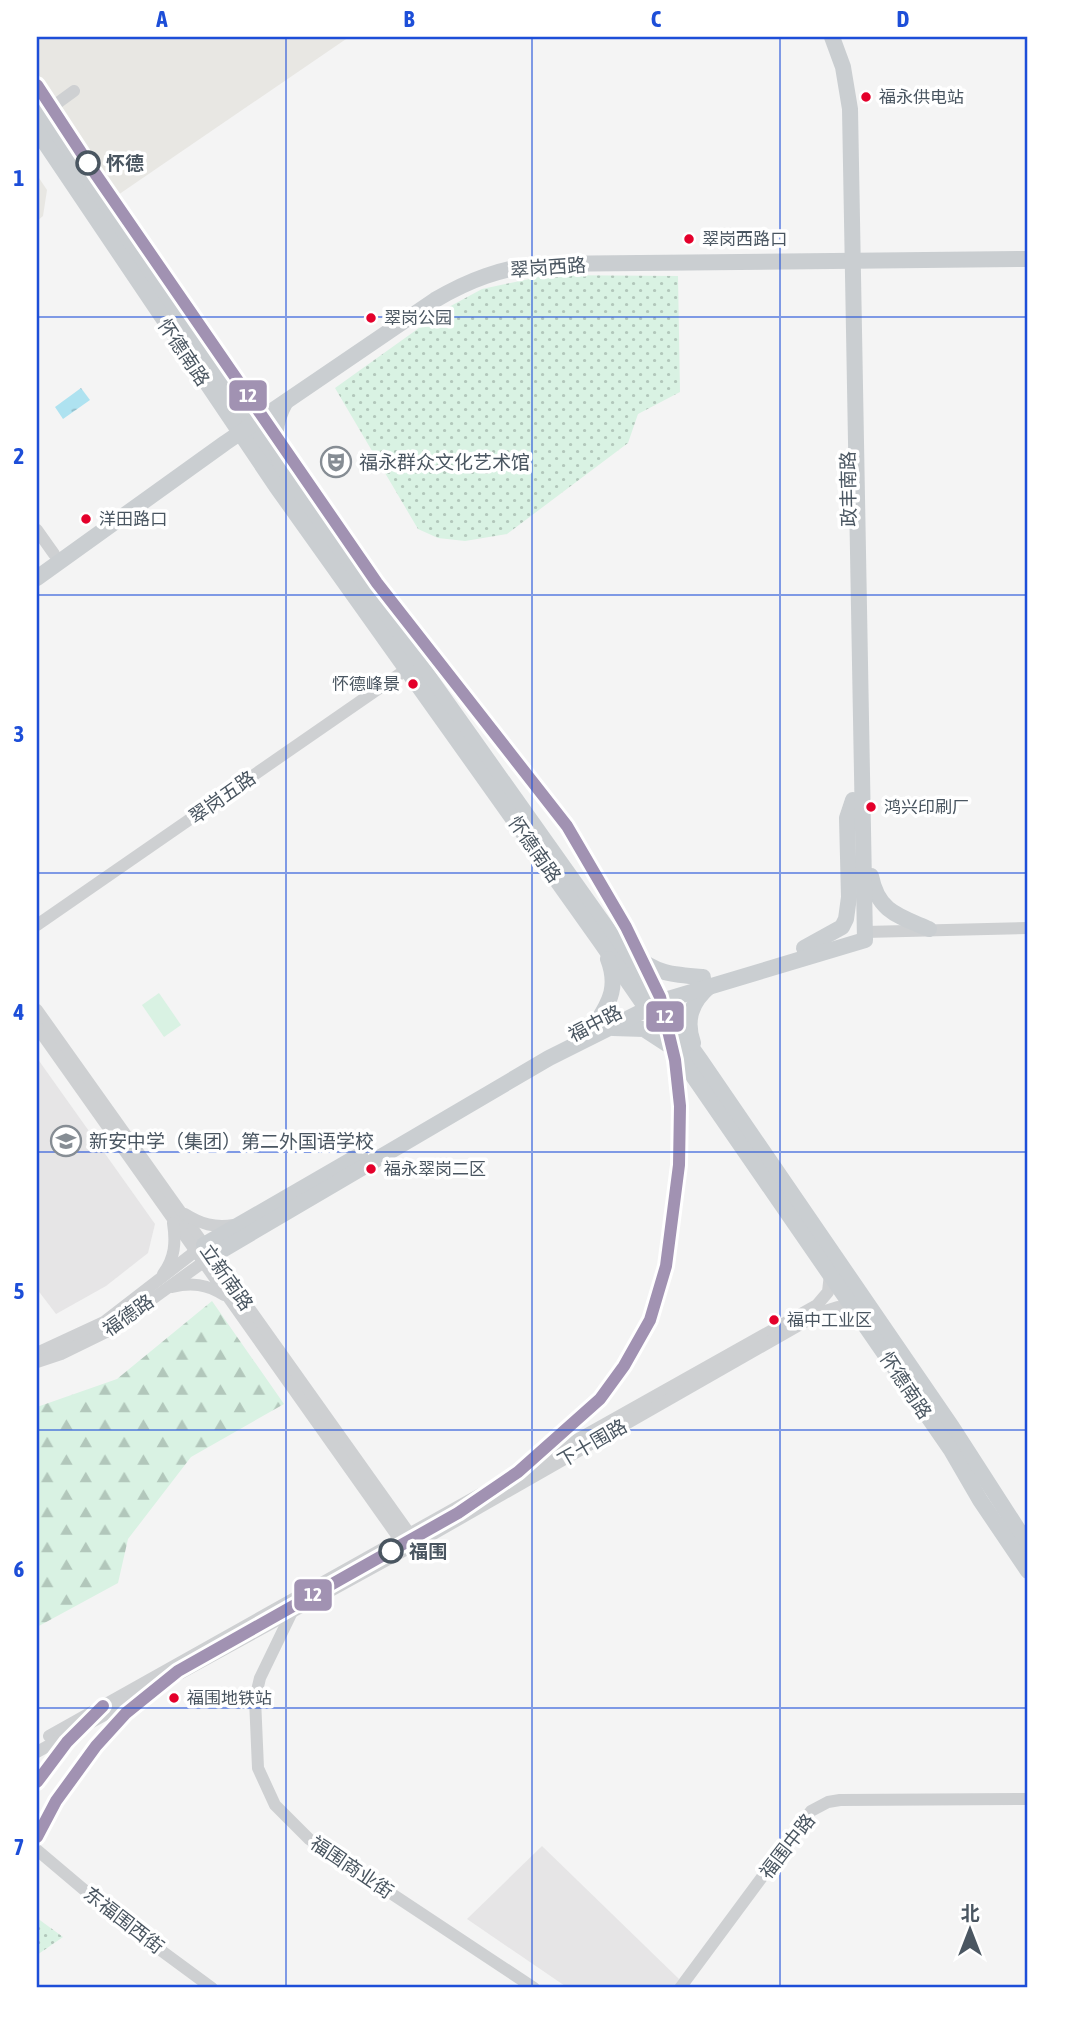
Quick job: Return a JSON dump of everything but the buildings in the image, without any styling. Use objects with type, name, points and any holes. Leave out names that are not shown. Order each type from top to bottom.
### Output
[{"type":"main road","name":"政丰南路","points":[[822,37],[835,75],[839,100],[848,256],[864,839],[860,938]]},
{"type":"main road","name":"政丰南路","points":[[832,37],[843,67],[850,109],[848,256],[853,800],[860,938]]},
{"type":"main road","name":"怀德南路","points":[[37,108],[243,425],[407,669],[607,939]]},
{"type":"main road","name":"怀德南路","points":[[37,131],[243,425],[285,474],[650,1001],[701,1062],[952,1427],[1028,1545]]},
{"type":"main road","name":"翠岗西路","points":[[37,566],[243,425],[286,401],[435,300],[463,283],[489,273],[541,264],[1028,248]]},
{"type":"main road","name":"翠岗西路","points":[[37,578],[429,291],[459,274],[486,264],[510,257],[541,254],[1028,259]]},
{"type":"main road","points":[[285,474],[279,458],[275,430],[286,401]]},
{"type":"main road","points":[[804,948],[842,927],[846,919],[849,897],[847,818],[853,800]]},
{"type":"main road","points":[[864,839],[874,892],[881,904],[929,929]]},
{"type":"main road","name":"福中路","points":[[204,1254],[241,1239],[602,1026],[650,1001],[804,948],[860,938]]},
{"type":"main road","name":"福中路","points":[[707,981],[860,938]]},
{"type":"main road","points":[[607,939],[652,969],[707,981],[690,1015],[689,1033],[701,1062]]},
{"type":"main road","points":[[607,939],[614,983],[602,1026],[637,1028],[652,1032],[682,1059]]},
{"type":"main road","name":"怀德南路","points":[[650,1001],[682,1059],[951,1450],[980,1500],[1028,1571]]},
{"type":"main road","name":"福中路","points":[[204,1254],[253,1217],[536,1054],[602,1026]]},
{"type":"main road","name":"怀德南路","points":[[952,1427],[1001,1486],[1028,1527]]},
{"type":"street","points":[[37,118],[74,91]]},
{"type":"street","points":[[37,530],[54,554]]},
{"type":"street","name":"翠岗五路","points":[[37,925],[407,669]]},
{"type":"street","name":"福中路","points":[[860,938],[929,929],[1028,928]]},
{"type":"street","name":"福中路","points":[[860,938],[1028,936]]},
{"type":"street","name":"立新南路","points":[[37,1010],[204,1254],[233,1304],[408,1541]]},
{"type":"street","name":"立新南路","points":[[37,1027],[168,1202]]},
{"type":"street","points":[[168,1202],[201,1223],[218,1227],[236,1225],[253,1217]]},
{"type":"street","points":[[168,1202],[176,1238],[173,1255],[160,1287],[198,1284],[221,1293],[233,1304]]},
{"type":"street","points":[[232,1284],[227,1265],[229,1256],[241,1239]]},
{"type":"street","name":"立新南路","points":[[204,1254],[232,1284],[408,1541]]},
{"type":"street","name":"福德路","points":[[37,1362],[100,1336],[204,1254]]},
{"type":"street","name":"下十围路","points":[[37,1752],[290,1614],[408,1541],[817,1305],[828,1292],[830,1274]]},
{"type":"street","name":"福德路","points":[[37,1353],[104,1322],[160,1287]]},
{"type":"street","name":"下十围路","points":[[37,1743],[822,1312],[838,1307],[855,1311]]},
{"type":"street","name":"福围商业街","points":[[290,1614],[260,1678],[255,1699],[258,1768],[275,1805],[309,1839],[534,1988]]},
{"type":"street","name":"福围中路","points":[[680,1988],[811,1811],[819,1805],[841,1800],[1028,1799]]},
{"type":"street","name":"东福围西街","points":[[37,1850],[121,1921],[212,1988]]},
{"type":"shaded area","points":[[37,37],[349,37],[115,197],[37,72]]},
{"type":"shaded area","points":[[37,175],[47,190],[43,216],[37,221]]},
{"type":"shaded area","name":"新安中学（集团）第二外国语学校","points":[[37,1058],[155,1224],[148,1253],[106,1286],[56,1314],[37,1289]]},
{"type":"shaded area","points":[[542,1846],[679,1979],[673,1988],[568,1988],[467,1919]]},
{"type":"green space","name":"翠岗公园","points":[[548,275],[678,276],[680,392],[638,414],[628,443],[507,534],[465,541],[438,538],[418,529],[335,388],[447,308],[482,289]]},
{"type":"green space","points":[[159,993],[181,1025],[164,1037],[142,1005]]},
{"type":"green space","points":[[212,1301],[284,1404],[191,1457],[128,1539],[118,1583],[37,1627],[37,1407],[117,1379]]},
{"type":"green space","points":[[37,1918],[63,1937],[37,1955]]},
{"type":"water","points":[[81,388],[90,400],[63,419],[55,407]]},
{"type":"transit line","name":"12","points":[[37,85],[377,583],[567,826],[626,927],[660,997],[675,1060],[680,1106],[679,1165],[666,1266],[650,1320],[624,1366],[600,1399],[518,1472],[458,1513],[178,1671],[126,1713],[96,1746],[56,1801],[37,1837]]},
{"type":"transit line","name":"12","points":[[37,1782],[67,1742],[103,1706]]},
{"type":"place","name":"福永供电站","points":[[866,97]]},
{"type":"place","name":"怀德","points":[[88,163]]},
{"type":"place","name":"翠岗西路口","points":[[689,239]]},
{"type":"place","name":"翠岗公园","points":[[371,318]]},
{"type":"place","name":"福永群众文化艺术馆","points":[[336,462]]},
{"type":"place","name":"洋田路口","points":[[86,519]]},
{"type":"place","name":"怀德峰景","points":[[413,684]]},
{"type":"place","name":"鸿兴印刷厂","points":[[871,807]]},
{"type":"place","name":"新安中学（集团）第二外国语学校","points":[[66,1141]]},
{"type":"place","name":"福永翠岗二区","points":[[371,1169]]},
{"type":"place","name":"福中工业区","points":[[774,1320]]},
{"type":"place","name":"福围","points":[[391,1551]]},
{"type":"place","name":"福围地铁站","points":[[174,1698]]}]
